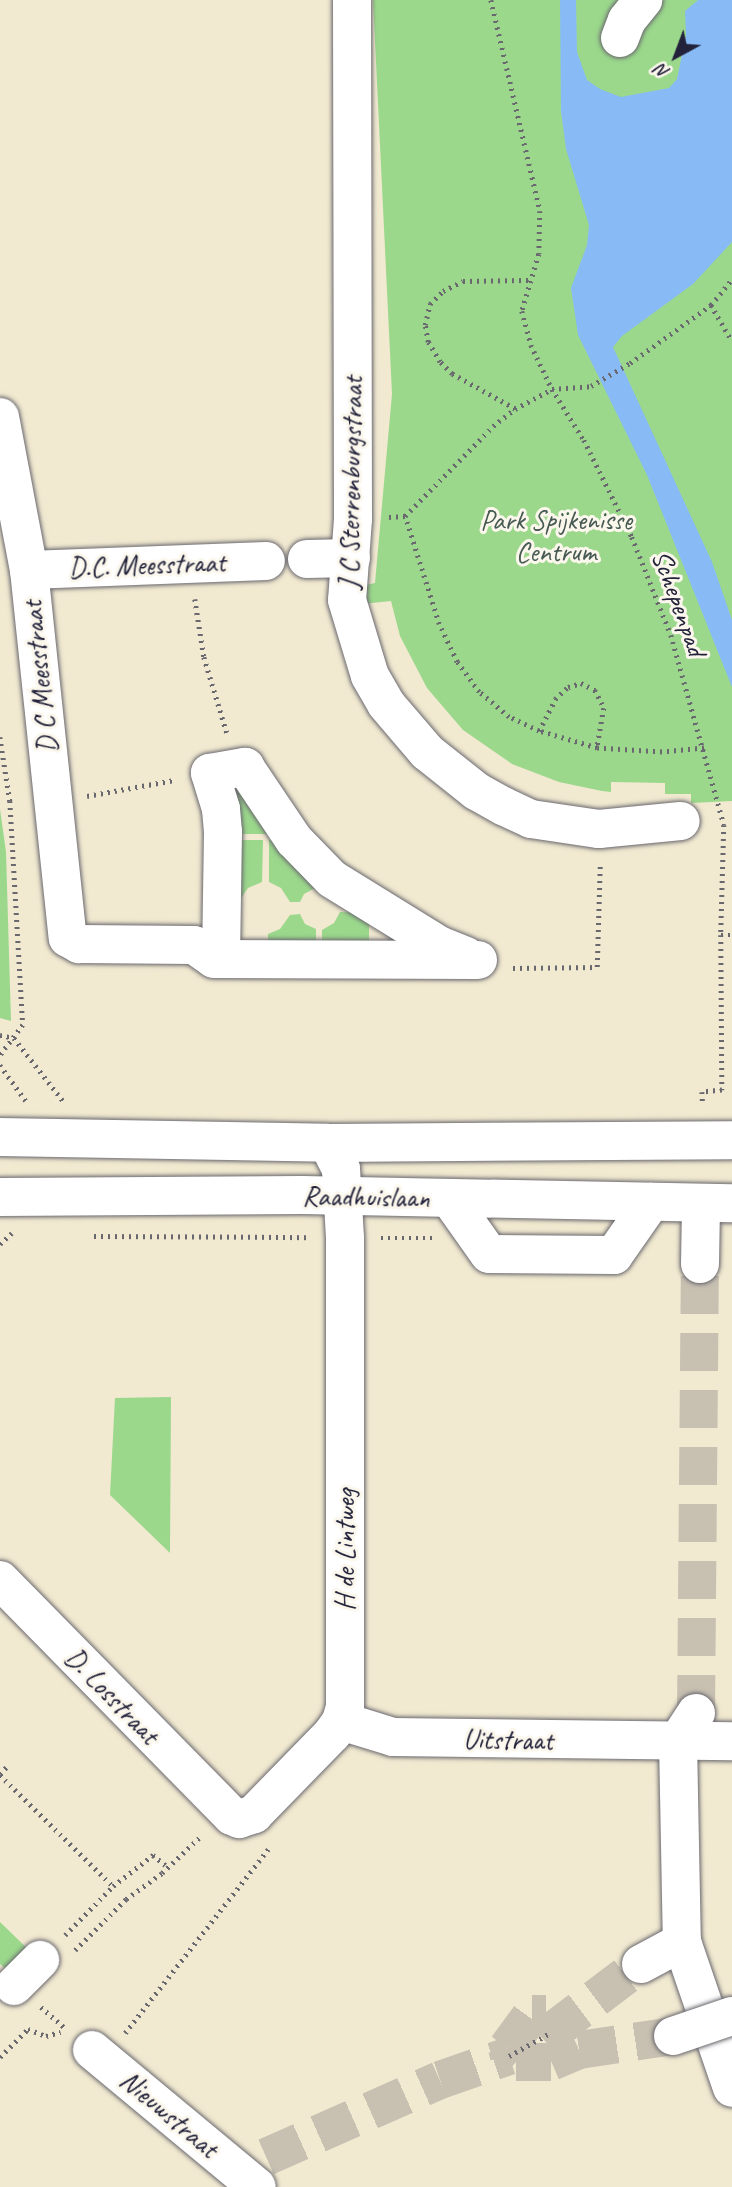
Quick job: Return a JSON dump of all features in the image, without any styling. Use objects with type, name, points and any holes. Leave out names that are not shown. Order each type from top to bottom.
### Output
[{"type":"street","name":"J C Sterrenburgstraat","points":[[352,0],[351,558],[347,600],[370,676],[386,704],[412,737],[450,773],[503,806],[531,819],[599,829],[681,821]]},
{"type":"street","points":[[620,38],[627,20],[643,0]]},
{"type":"street","name":"D C Meesstraat","points":[[0,417],[29,570],[68,938],[79,944],[194,945],[214,958],[221,958]]},
{"type":"street","points":[[307,559],[351,558]]},
{"type":"street","name":"D.C. Meesstraat","points":[[29,570],[266,561]]},
{"type":"street","points":[[228,770],[221,809],[221,958],[478,960]]},
{"type":"street","points":[[228,770],[332,879],[439,945],[478,960]]},
{"type":"street","name":"Raadhuislaan","points":[[0,1137],[328,1143],[413,1140],[732,1140]]},
{"type":"street","points":[[410,1198],[465,1179],[586,1170],[463,1162],[413,1140]]},
{"type":"street","name":"H de Lintweg","points":[[328,1143],[341,1168],[343,1197],[345,1707],[341,1721]]},
{"type":"street","name":"Raadhuislaan","points":[[0,1197],[134,1194],[717,1203]]},
{"type":"street","points":[[450,1199],[489,1254],[614,1255],[651,1202]]},
{"type":"street","points":[[700,1264],[717,1203]]},
{"type":"street","name":"D. Losstraat","points":[[0,1580],[224,1812]]},
{"type":"street","points":[[224,1812],[239,1819],[254,1814],[341,1721]]},
{"type":"street","name":"Uitstraat","points":[[341,1721],[393,1737],[687,1727],[732,1741]]},
{"type":"street","points":[[687,1727],[682,1942],[732,2088]]},
{"type":"street","points":[[641,1964],[682,1942]]},
{"type":"street","points":[[673,2036],[732,2016]]},
{"type":"street","name":"Nieuwstraat","points":[[88,2047],[252,2178]]},
{"type":"path","name":"Schepenpad","points":[[491,0],[540,211],[539,254],[522,311],[531,345],[552,389],[584,440],[632,537],[671,635],[724,825],[721,935],[723,1090],[702,1092],[703,1104]]},
{"type":"path","points":[[704,748],[662,752],[597,748],[539,731],[509,717],[480,691],[457,662],[435,613],[405,516],[440,477],[515,408],[552,389],[591,386],[711,305],[732,279]]},
{"type":"path","points":[[515,408],[480,392],[440,362],[428,342],[425,325],[430,304],[443,290],[463,281],[530,280]]},
{"type":"path","points":[[711,305],[732,341]]},
{"type":"path","points":[[54,803],[228,770],[228,734],[209,676],[190,563]]},
{"type":"path","points":[[539,731],[555,699],[569,687],[581,683],[595,690],[604,708],[597,748]]},
{"type":"path","points":[[0,737],[11,814],[23,1025],[0,1055]]},
{"type":"path","points":[[478,960],[520,969],[597,967],[599,829]]},
{"type":"path","points":[[721,935],[732,935]]},
{"type":"path","points":[[0,1244],[9,1237]]},
{"type":"path","points":[[8,1765],[0,1774],[113,1886]]},
{"type":"path","points":[[55,2020],[30,1979],[126,1899],[169,1868],[224,1812]]},
{"type":"path","points":[[90,1909],[113,1886],[153,1855],[169,1868]]},
{"type":"path","points":[[0,2057],[28,2029],[88,2047],[258,1861]]},
{"type":"path","points":[[509,2056],[550,2033]]},
{"type":"green space","name":"Park Spijkenisse Centrum","points":[[373,0],[732,0],[732,801],[691,803],[691,794],[665,794],[665,783],[611,782],[611,792],[602,791],[559,782],[512,764],[463,730],[427,688],[400,636],[391,601],[362,604],[362,586],[375,583],[392,394]]},
{"type":"green space","points":[[246,777],[284,834],[228,834],[219,786]]},
{"type":"green space","points":[[0,809],[6,852],[11,1021],[0,1018]]},
{"type":"green space","points":[[228,840],[263,840],[262,882],[248,888],[241,898]]},
{"type":"green space","points":[[269,840],[288,840],[315,888],[304,894],[300,902],[290,902],[281,888],[269,882]]},
{"type":"green space","points":[[340,912],[369,913],[369,956],[322,956],[322,930],[334,923]]},
{"type":"green space","points":[[300,914],[305,924],[316,929],[316,955],[268,955],[268,934],[280,929],[290,915]]},
{"type":"green space","points":[[171,1397],[170,1553],[110,1495],[115,1398]]},
{"type":"green space","points":[[0,1922],[36,1957],[16,1977],[0,1964]]},
{"type":"water","points":[[560,0],[576,0],[577,52],[587,80],[600,89],[621,97],[669,88],[677,79],[686,35],[685,11],[698,0],[732,0],[732,242],[693,284],[622,336],[613,347],[712,562],[732,620],[732,687],[647,475],[578,335],[571,288],[587,245],[589,225],[566,149],[561,111]]},
{"type":"tunnel","points":[[696,1713],[700,1264]]},
{"type":"tunnel","points":[[550,2033],[641,1964]]},
{"type":"tunnel","points":[[532,2014],[546,2014],[579,2050],[551,2062],[516,2062],[509,2056],[507,2048],[532,2014]]},
{"type":"tunnel","points":[[579,2050],[673,2036]]},
{"type":"tunnel","points":[[266,2157],[440,2080],[509,2056]]}]
